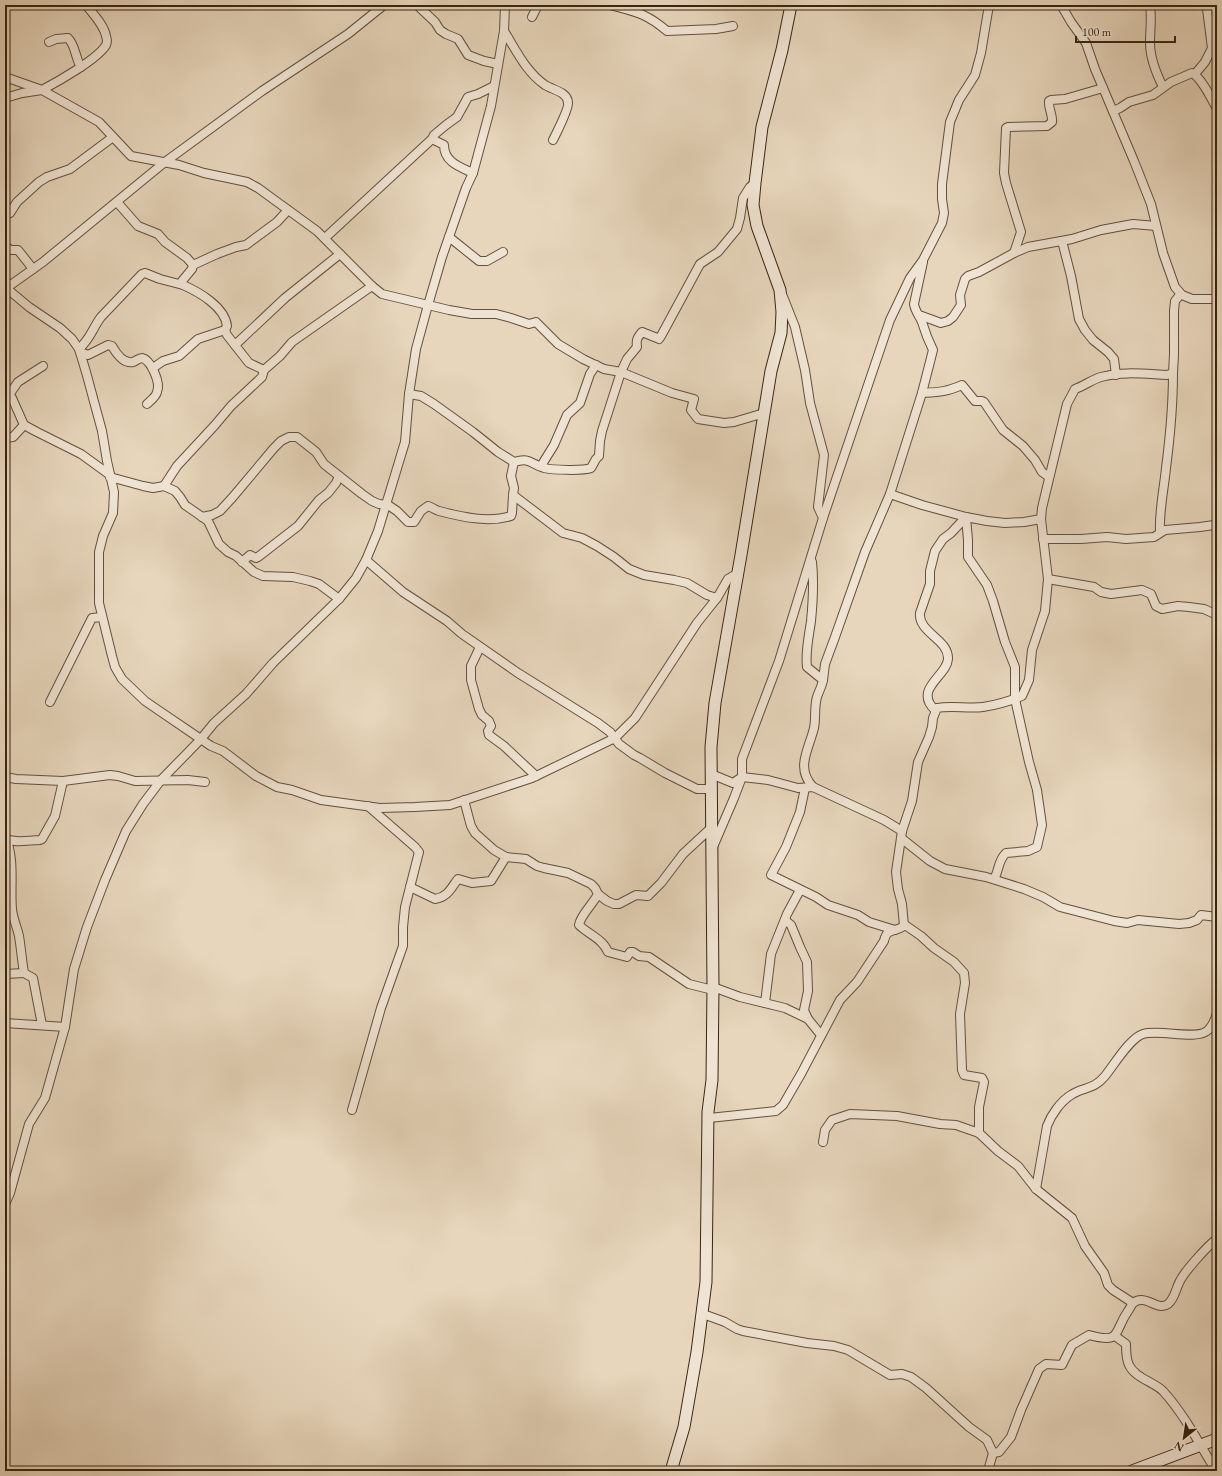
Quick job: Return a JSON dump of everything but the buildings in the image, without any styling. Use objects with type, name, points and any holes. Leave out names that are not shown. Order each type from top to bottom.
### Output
[{"type":"street","points":[[5,98],[22,93],[42,90],[81,67],[100,53],[106,44],[106,35],[99,20],[86,5]]},
{"type":"street","points":[[384,5],[348,34],[262,92],[165,162],[32,269],[5,288],[29,307],[60,328],[72,339],[80,351],[102,431],[114,492],[113,508],[102,536],[99,552],[99,603],[113,662],[122,679],[156,708],[223,751],[256,776],[276,787],[292,790],[321,800],[380,808],[450,805],[532,778],[614,738],[635,718],[698,623],[717,598],[728,579],[738,573]]},
{"type":"street","points":[[418,5],[435,22],[440,30],[458,39],[468,55],[498,64]]},
{"type":"street","points":[[5,1204],[10,1193],[29,1124],[45,1098],[65,1027],[74,970],[105,880],[126,831],[142,804],[160,780],[214,723],[246,694],[273,662],[339,598],[356,578],[366,560],[378,531],[405,442],[409,394],[416,349],[428,305],[449,237],[466,188],[473,173],[491,106],[504,31],[505,5]]},
{"type":"street","points":[[532,17],[538,5]]},
{"type":"street","points":[[610,5],[633,10],[653,19],[667,31],[716,29],[733,26]]},
{"type":"street","points":[[791,5],[782,50],[762,127],[753,205],[757,226],[795,327],[810,403],[824,455],[818,507],[823,518]]},
{"type":"street","points":[[711,851],[742,777],[742,759],[779,661],[823,518],[890,320],[910,278],[923,260],[942,223],[944,213],[942,184],[950,122],[959,100],[975,75],[981,53],[989,5]]},
{"type":"street","points":[[1062,5],[1070,22],[1086,43],[1149,199],[1163,253],[1175,287],[1182,295],[1192,299],[1217,299]]},
{"type":"street","points":[[1150,5],[1152,21],[1150,43],[1152,60],[1163,87]]},
{"type":"street","points":[[1113,111],[1129,102],[1153,95],[1171,82],[1192,73],[1195,74],[1205,62],[1212,48],[1207,9],[1217,7]]},
{"type":"street","points":[[504,31],[532,75],[546,86],[562,93],[567,97],[569,104],[553,140]]},
{"type":"street","points":[[49,42],[56,39],[68,38],[72,42],[77,61],[81,67]]},
{"type":"street","points":[[1195,74],[1217,109]]},
{"type":"street","points":[[5,77],[42,90],[99,122],[131,156],[165,162],[247,182],[258,188],[325,238],[372,286],[382,294],[472,314],[496,314],[529,324],[536,322],[558,344],[583,359],[604,369],[621,372],[672,393],[694,399],[691,410],[698,419],[724,423],[734,422],[764,413]]},
{"type":"street","points":[[325,238],[432,140],[434,135],[457,117],[468,97],[494,86]]},
{"type":"street","points":[[1014,253],[1021,232],[1008,192],[1004,173],[1006,128],[1047,126],[1052,122],[1053,118],[1048,104],[1049,101],[1065,99],[1103,88]]},
{"type":"street","points":[[5,215],[10,212],[17,202],[44,179],[70,169],[114,137]]},
{"type":"street","points":[[432,140],[444,145],[444,151],[447,157],[455,165],[473,173]]},
{"type":"street","points":[[409,394],[421,396],[434,404],[514,462],[524,459],[545,468],[568,470],[591,468],[599,456],[602,431],[621,372],[637,347],[636,341],[642,332],[659,339],[700,264],[718,252],[737,229],[743,198],[750,187],[755,184]]},
{"type":"street","points":[[117,202],[138,226],[158,234],[165,242],[193,265]]},
{"type":"street","points":[[183,285],[182,281],[192,269],[193,265],[217,254],[246,245],[277,222],[288,210]]},
{"type":"street","points":[[919,315],[941,323],[948,321],[953,317],[961,305],[960,295],[965,279],[968,276],[1028,247],[1062,241],[1101,230],[1133,224],[1156,226]]},
{"type":"street","points":[[449,237],[479,261],[487,261],[503,252]]},
{"type":"street","points":[[1062,241],[1071,276],[1079,319],[1093,340],[1114,359],[1116,375]]},
{"type":"street","points":[[5,245],[10,250],[18,250],[32,269]]},
{"type":"street","points":[[236,345],[285,298],[340,254]]},
{"type":"street","points":[[896,930],[869,922],[858,915],[828,905],[771,874],[786,847],[809,787],[804,769],[805,756],[814,729],[817,698],[820,692],[826,664],[834,637],[865,552],[890,494],[922,393],[933,350],[925,334],[919,315],[915,311],[914,304],[923,260]]},
{"type":"street","points":[[80,351],[91,336],[101,317],[142,274],[146,273],[160,279],[183,285],[205,297],[214,305],[226,321],[226,335],[249,362],[264,370]]},
{"type":"street","points":[[164,486],[177,466],[216,426],[231,406],[262,377],[264,370],[280,356],[292,342],[372,286]]},
{"type":"street","points":[[671,1471],[684,1427],[703,1314],[706,1282],[708,1118],[712,1080],[713,989],[710,774],[715,703],[771,371],[781,333],[782,312],[780,290]]},
{"type":"street","points":[[1160,532],[1160,518],[1173,393],[1174,311],[1178,296],[1182,295]]},
{"type":"street","points":[[152,368],[164,361],[179,356],[198,339],[225,330]]},
{"type":"street","points":[[80,351],[88,355],[108,345],[112,346],[126,361],[132,362],[140,358],[143,359],[152,368],[158,386],[157,393],[147,404]]},
{"type":"street","points":[[541,466],[554,445],[567,415],[580,403],[590,374],[596,365]]},
{"type":"street","points":[[43,366],[18,382],[7,394],[12,398],[24,425],[81,454],[110,476],[153,488],[164,486],[175,491],[184,505],[208,521],[219,544],[254,572],[263,576],[293,577],[314,582],[339,598]]},
{"type":"street","points":[[979,1133],[979,1106],[984,1082],[982,1078],[964,1075],[962,1070],[960,1014],[965,983],[964,972],[954,962],[905,925],[896,872],[901,835],[912,801],[918,762],[929,737],[937,708],[945,706],[983,707],[1015,699],[1022,696],[1029,680],[1032,650],[1045,611],[1048,579],[1041,519],[1049,477],[1067,404],[1073,391],[1099,377],[1127,373],[1173,373]]},
{"type":"street","points":[[922,393],[942,392],[962,385],[975,401],[984,402],[1004,430],[1023,446],[1035,460],[1042,472],[1049,477]]},
{"type":"street","points":[[5,438],[12,437],[24,425]]},
{"type":"street","points":[[202,517],[212,515],[220,511],[274,448],[281,441],[289,437],[297,437],[316,452],[324,464],[372,501],[388,505],[397,511],[408,522],[414,522],[421,511],[428,506],[439,511],[464,517],[503,518],[511,516],[514,488],[511,476],[514,462]]},
{"type":"street","points":[[242,562],[250,555],[256,558],[258,557],[298,526],[319,500],[328,493],[340,476]]},
{"type":"street","points":[[890,494],[922,505],[966,517],[1005,523],[1041,519]]},
{"type":"street","points":[[513,495],[563,533],[582,538],[597,546],[629,569],[644,575],[687,583],[707,595],[717,598]]},
{"type":"street","points":[[966,517],[968,557],[987,585],[1005,642],[1015,667],[1015,699],[1037,790],[1042,825],[1037,847],[1028,852],[1006,853],[1002,856],[997,875],[994,879]]},
{"type":"street","points":[[936,710],[931,706],[929,693],[932,684],[945,667],[948,660],[948,652],[922,624],[920,613],[930,584],[933,557],[938,544],[966,517]]},
{"type":"street","points":[[1043,539],[1081,539],[1102,537],[1126,539],[1154,536],[1165,530],[1200,527],[1214,524],[1217,526]]},
{"type":"street","points":[[811,558],[813,587],[812,611],[806,659],[807,667],[823,680]]},
{"type":"street","points":[[366,560],[403,592],[442,618],[480,647],[598,722],[610,732],[619,744],[634,756],[677,780],[697,789],[710,789]]},
{"type":"street","points":[[1048,579],[1094,588],[1101,592],[1111,594],[1142,590],[1151,594],[1156,606],[1162,609],[1178,606],[1189,607],[1204,609],[1217,615]]},
{"type":"street","points":[[50,702],[92,618],[102,617]]},
{"type":"street","points":[[480,647],[471,666],[471,680],[482,715],[489,721],[491,726],[488,731],[489,735],[504,746],[536,776]]},
{"type":"street","points":[[710,774],[732,783],[742,777],[768,780],[798,788],[809,787],[884,820],[930,862],[945,869],[994,879],[1043,896],[1060,907],[1114,921],[1127,922],[1138,920],[1189,924],[1197,920],[1202,914],[1217,917]]},
{"type":"street","points":[[5,790],[5,777],[16,779],[64,781],[110,775],[135,781],[188,780],[205,782]]},
{"type":"street","points":[[6,838],[9,841],[42,839],[55,816],[64,781]]},
{"type":"street","points":[[464,800],[471,826],[475,833],[494,850],[506,857],[526,859],[537,866],[568,873],[591,884],[596,888],[598,894],[614,904],[619,904],[636,895],[648,896],[662,884],[683,854],[711,828]]},
{"type":"street","points":[[352,1110],[381,1008],[404,946],[403,927],[405,907],[419,852],[368,806]]},
{"type":"street","points":[[6,838],[11,854],[8,896],[19,939],[24,973]]},
{"type":"street","points":[[410,887],[435,900],[439,899],[450,892],[458,879],[472,883],[492,881],[506,857]]},
{"type":"street","points":[[765,1003],[771,954],[785,920],[800,890]]},
{"type":"street","points":[[598,894],[579,920],[579,925],[593,935],[607,949],[608,952],[614,955],[626,957],[630,952],[633,952],[639,956],[649,957],[689,984],[785,1008],[808,1019]]},
{"type":"street","points":[[785,920],[791,925],[807,962],[808,991],[804,1010],[808,1019],[821,1035]]},
{"type":"street","points":[[708,1118],[776,1111],[783,1105],[840,1000],[857,982],[884,941],[888,931],[903,928],[905,925]]},
{"type":"street","points":[[5,974],[24,973],[33,978],[42,1025]]},
{"type":"street","points":[[1036,1189],[1047,1126],[1054,1114],[1068,1097],[1094,1085],[1101,1080],[1137,1037],[1144,1033],[1163,1032],[1196,1035],[1206,1032],[1217,1017]]},
{"type":"street","points":[[5,1023],[65,1027]]},
{"type":"street","points":[[823,1142],[825,1130],[832,1120],[850,1114],[897,1116],[940,1124],[956,1125],[979,1133],[998,1151],[1018,1166],[1036,1189],[1072,1218],[1085,1246],[1104,1273],[1108,1285],[1133,1303]]},
{"type":"street","points":[[993,1453],[999,1452],[1011,1437],[1039,1369],[1046,1364],[1062,1365],[1072,1344],[1089,1335],[1108,1339],[1115,1336],[1133,1303],[1142,1300],[1150,1301],[1162,1307],[1168,1304],[1176,1294],[1179,1282],[1206,1247],[1217,1239]]},
{"type":"street","points":[[703,1314],[725,1322],[736,1329],[743,1331],[807,1343],[834,1346],[848,1350],[890,1375],[902,1374],[911,1376],[969,1427],[987,1440],[993,1453],[988,1471]]},
{"type":"street","points":[[1115,1336],[1126,1344],[1129,1366],[1133,1371],[1162,1390],[1172,1402],[1216,1471]]},
{"type":"street","points":[[1132,1471],[1156,1466],[1200,1445],[1217,1439]]}]
